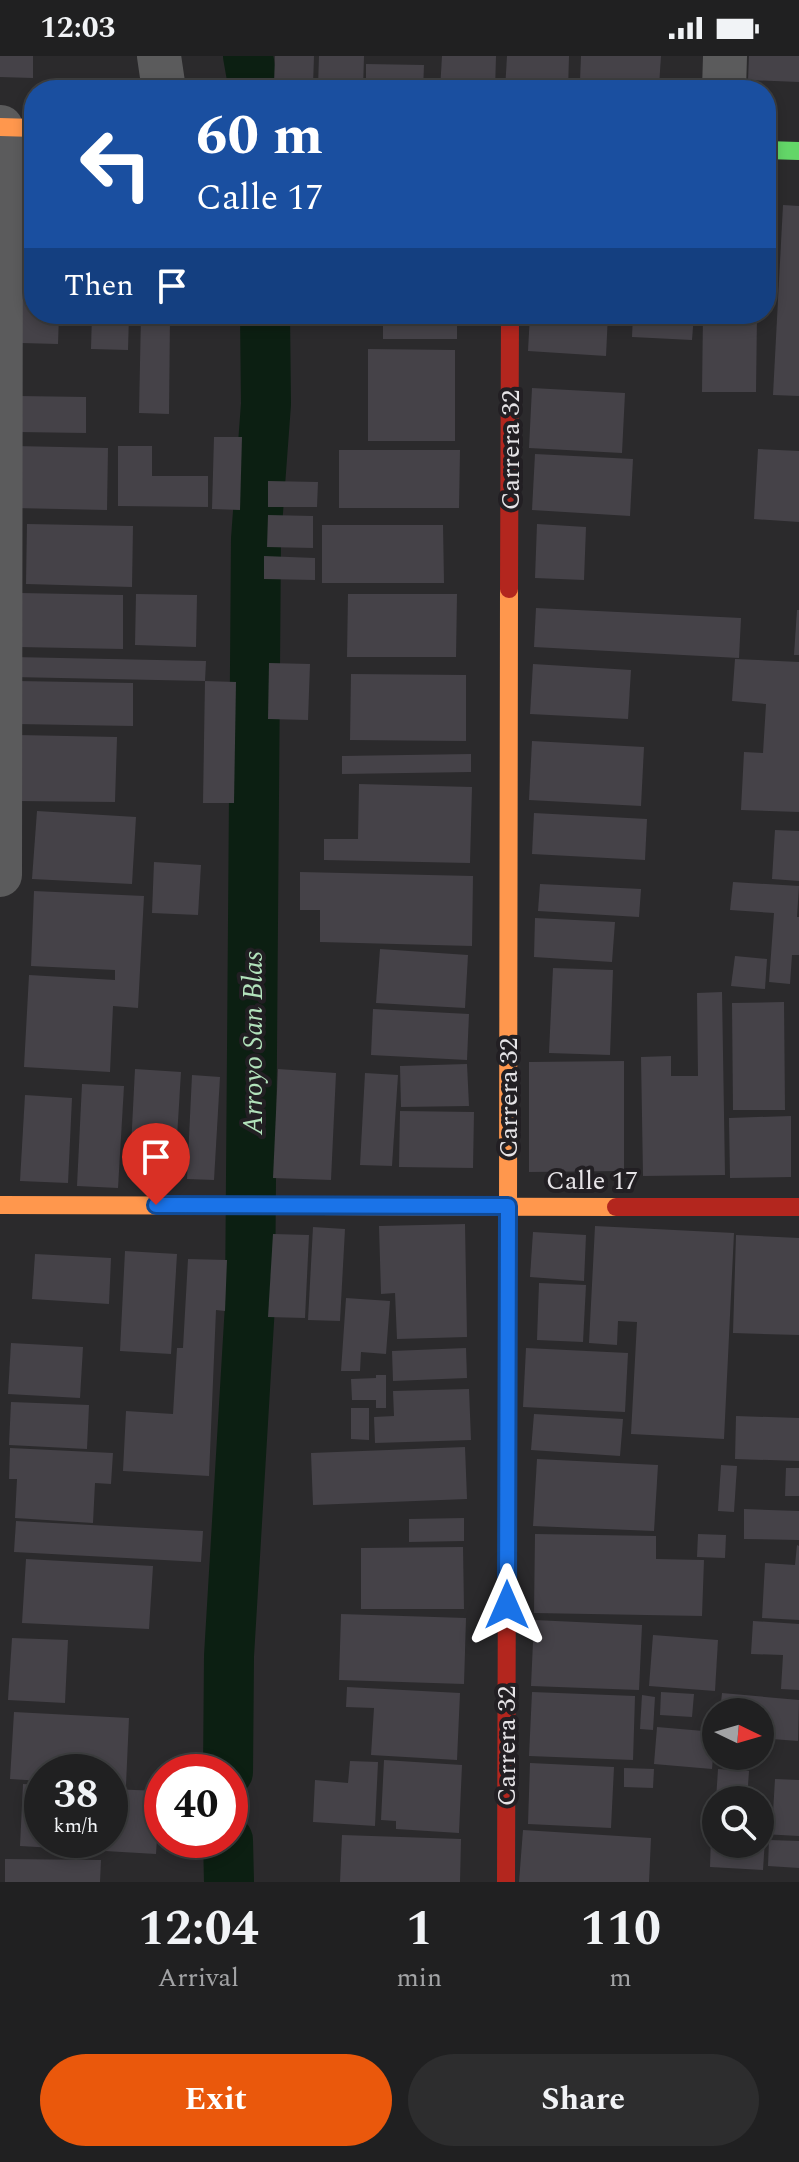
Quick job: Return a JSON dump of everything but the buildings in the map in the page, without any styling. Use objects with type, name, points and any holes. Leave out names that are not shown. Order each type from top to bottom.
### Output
[{"type":"street","points":[[159,56],[163,80]]},
{"type":"street","points":[[724,80],[725,56]]},
{"type":"street","points":[[0,875],[0,127],[24,128]]},
{"type":"street","points":[[776,150],[799,151]]},
{"type":"street","name":"Carrera 32","points":[[506,1882],[510,324]]},
{"type":"street","name":"Calle 17","points":[[0,1205],[799,1207]]},
{"type":"waterway","name":"Arroyo San Blas","points":[[248,56],[252,80]]},
{"type":"waterway","name":"Arroyo San Blas","points":[[228,1754],[229,1656],[250,1305],[256,539],[266,404],[265,324]]},
{"type":"waterway","name":"Arroyo San Blas","points":[[228,1858],[229,1882]]},
{"type":"traffic: fast","points":[[776,150],[799,151]]},
{"type":"traffic: slow","points":[[0,127],[24,128]]},
{"type":"traffic: slow","points":[[508,1212],[509,589]]},
{"type":"traffic: slow","points":[[0,1205],[616,1207]]},
{"type":"traffic: jam","points":[[509,589],[510,324]]},
{"type":"traffic: jam","points":[[616,1207],[799,1207]]},
{"type":"traffic: jam","points":[[506,1882],[508,1212]]},
{"type":"route","points":[[156,1205],[508,1206],[507,1605]]}]
